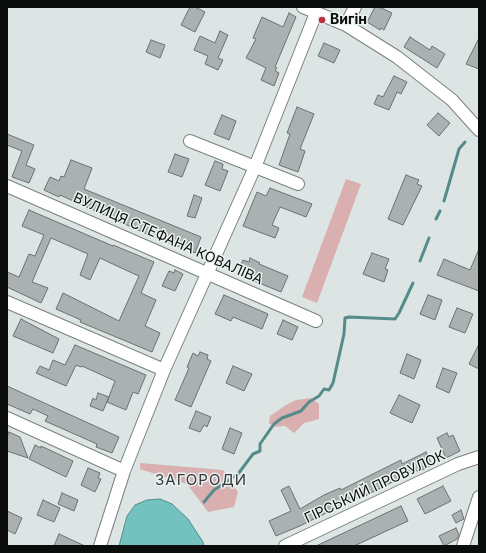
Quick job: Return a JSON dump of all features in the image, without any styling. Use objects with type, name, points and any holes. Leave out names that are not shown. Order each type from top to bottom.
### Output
[{"type":"street","points":[[303,7],[346,25],[392,53],[452,100],[479,130]]},
{"type":"street","points":[[346,25],[355,7]]},
{"type":"street","points":[[100,546],[124,471],[164,370],[255,167],[316,13]]},
{"type":"street","points":[[190,141],[298,184]]},
{"type":"street","name":"ВУЛИЦЯ СТЕФАНА КОВАЛІВА","points":[[7,186],[316,321]]},
{"type":"street","points":[[7,302],[164,370]]},
{"type":"street","points":[[7,418],[124,471]]},
{"type":"street","name":"ГІРСЬКИЙ ПРОВУЛОК","points":[[285,546],[458,464],[479,456]]},
{"type":"street","points":[[463,546],[479,497]]},
{"type":"shaded area","points":[[346,179],[361,184],[317,303],[302,297]]},
{"type":"shaded area","points":[[311,398],[319,404],[319,419],[304,423],[294,433],[285,426],[274,427],[269,423],[270,416],[286,405],[296,400]]},
{"type":"shaded area","points":[[140,463],[223,470],[238,492],[234,507],[208,512],[187,484],[140,469]]},
{"type":"water","points":[[160,499],[172,504],[188,519],[204,546],[119,546],[127,516],[135,505],[147,500]]},
{"type":"building","points":[[190,7],[195,7],[205,12],[195,32],[181,25]]},
{"type":"building","points":[[375,7],[379,7],[392,13],[384,30],[381,28],[380,30],[367,22]]},
{"type":"building","points":[[289,13],[296,17],[275,67],[277,68],[275,71],[279,73],[274,86],[261,80],[266,68],[246,58],[256,39],[253,38],[262,17],[283,27]]},
{"type":"building","points":[[220,31],[228,35],[218,58],[223,60],[218,70],[205,64],[208,56],[194,50],[200,36],[215,43]]},
{"type":"building","points":[[410,37],[430,50],[432,46],[445,54],[437,68],[404,47]]},
{"type":"building","points":[[479,38],[479,69],[466,64]]},
{"type":"building","points":[[151,40],[165,45],[160,58],[146,52]]},
{"type":"building","points":[[324,43],[340,50],[334,63],[318,56]]},
{"type":"building","points":[[394,76],[407,82],[401,94],[397,92],[389,110],[374,104],[378,95],[383,97]]},
{"type":"building","points":[[297,107],[314,114],[300,149],[305,151],[298,172],[279,165],[290,134],[287,133]]},
{"type":"building","points":[[438,113],[450,123],[439,136],[427,125]]},
{"type":"building","points":[[222,115],[236,121],[229,140],[214,134]]},
{"type":"building","points":[[7,134],[34,145],[26,165],[35,169],[29,183],[12,177],[22,151],[7,145]]},
{"type":"building","points":[[175,154],[189,159],[182,177],[168,172]]},
{"type":"building","points":[[71,160],[92,168],[84,189],[201,237],[195,253],[147,234],[60,195],[59,197],[44,190],[50,177],[59,181],[61,176],[64,177]]},
{"type":"building","points":[[215,161],[223,164],[222,169],[228,171],[220,191],[205,185]]},
{"type":"building","points":[[406,175],[419,180],[417,184],[422,186],[403,225],[388,219]]},
{"type":"building","points":[[270,188],[312,204],[306,217],[280,207],[272,225],[279,228],[275,238],[243,226],[257,192],[266,196]]},
{"type":"building","points":[[194,195],[202,198],[195,218],[187,216]]},
{"type":"building","points":[[29,210],[154,262],[141,293],[156,300],[145,326],[160,333],[152,352],[80,322],[81,320],[56,309],[63,293],[119,321],[139,276],[100,258],[90,280],[80,275],[88,254],[51,238],[32,282],[48,288],[41,303],[7,287],[7,272],[19,277],[29,254],[35,256],[44,235],[22,226]]},
{"type":"building","points":[[479,249],[479,291],[437,275],[444,259],[470,270]]},
{"type":"building","points":[[372,253],[389,259],[385,269],[388,270],[384,282],[363,274]]},
{"type":"building","points":[[250,258],[260,263],[259,264],[288,276],[281,292],[237,274],[243,260],[249,262]]},
{"type":"building","points":[[175,270],[183,274],[175,291],[162,286],[169,271],[174,273]]},
{"type":"building","points":[[224,295],[268,314],[262,329],[233,317],[231,321],[215,314]]},
{"type":"building","points":[[428,295],[442,300],[435,320],[420,314]]},
{"type":"building","points":[[457,308],[473,314],[465,333],[449,327]]},
{"type":"building","points":[[21,319],[59,339],[53,353],[13,336]]},
{"type":"building","points":[[283,320],[298,327],[292,340],[277,334]]},
{"type":"building","points":[[479,344],[479,369],[469,364]]},
{"type":"building","points":[[75,345],[146,375],[138,394],[133,392],[126,410],[107,402],[115,381],[82,366],[76,365],[66,386],[36,373],[40,366],[49,370],[53,360],[65,365]]},
{"type":"building","points":[[200,352],[208,355],[207,359],[211,361],[191,407],[175,400],[189,368],[187,367],[193,353],[198,356]]},
{"type":"building","points":[[407,354],[421,360],[414,379],[400,373]]},
{"type":"building","points":[[233,366],[252,374],[244,391],[226,383]]},
{"type":"building","points":[[443,368],[457,373],[449,393],[436,387]]},
{"type":"building","points":[[7,386],[119,437],[112,453],[96,447],[97,444],[45,421],[48,416],[33,409],[30,414],[7,404]]},
{"type":"building","points":[[98,393],[109,397],[103,411],[90,406],[93,398],[96,400]]},
{"type":"building","points":[[399,395],[420,405],[412,423],[390,413]]},
{"type":"building","points":[[196,411],[211,417],[207,427],[204,425],[200,432],[189,428]]},
{"type":"building","points":[[230,428],[242,433],[234,454],[222,449]]},
{"type":"building","points":[[9,432],[20,437],[28,458],[7,451],[7,437]]},
{"type":"building","points":[[447,433],[449,437],[453,435],[460,451],[446,458],[437,438]]},
{"type":"building","points":[[35,445],[41,448],[41,446],[73,461],[66,477],[29,459]]},
{"type":"building","points":[[426,452],[432,465],[418,472],[416,470],[359,499],[358,497],[302,525],[276,536],[269,521],[291,511],[281,490],[289,486],[300,509],[324,495],[340,488],[341,490],[401,460],[402,464]]},
{"type":"building","points":[[88,468],[100,473],[98,478],[101,479],[95,492],[81,485]]},
{"type":"building","points":[[443,486],[451,501],[425,514],[417,499]]},
{"type":"building","points":[[62,493],[78,500],[74,511],[58,504]]},
{"type":"building","points":[[43,500],[60,508],[54,522],[37,515]]},
{"type":"building","points":[[401,506],[408,521],[354,546],[316,546]]},
{"type":"building","points":[[461,510],[464,519],[456,523],[452,515]]},
{"type":"building","points":[[7,511],[22,518],[15,534],[7,530]]},
{"type":"building","points":[[456,528],[459,535],[457,539],[444,546],[439,536]]},
{"type":"building","points":[[59,534],[85,546],[54,546]]},
{"type":"waterway","points":[[444,201],[459,149],[465,142]]},
{"type":"waterway","points":[[436,219],[440,211]]},
{"type":"waterway","points":[[420,261],[429,238]]},
{"type":"waterway","points":[[204,502],[214,490],[238,474],[253,454],[260,451],[260,444],[274,424],[282,418],[301,411],[309,402],[319,396],[324,389],[329,390],[333,383],[344,334],[345,318],[395,319],[413,283]]},
{"type":"place","name":"Вигін","points":[[322,20]]},
{"type":"district","name":"ЗАГОРОДИ","points":[[201,480]]}]
